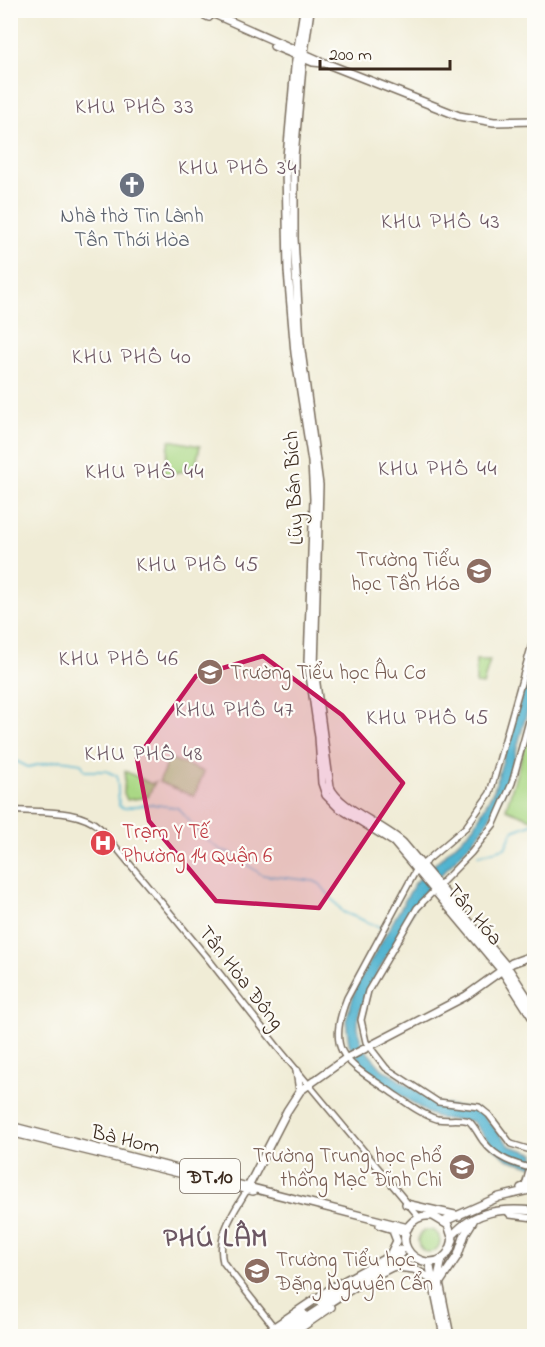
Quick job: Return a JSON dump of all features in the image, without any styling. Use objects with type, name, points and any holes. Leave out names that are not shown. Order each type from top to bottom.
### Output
[{"type":"main road","points":[[194,10],[459,116],[494,122],[534,121]]},
{"type":"main road","points":[[205,10],[296,52]]},
{"type":"main road","name":"Lũy Bán Bích","points":[[302,40],[304,10]]},
{"type":"main road","name":"Lũy Bán Bích","points":[[310,10],[302,40],[296,52],[298,67],[293,168],[295,268],[300,343],[319,484],[314,669],[330,787],[334,796],[346,806],[395,835],[435,887]]},
{"type":"main road","points":[[302,40],[314,59],[298,67],[295,44],[302,40]]},
{"type":"main road","name":"Tân Hóa","points":[[435,887],[506,970],[534,1008]]},
{"type":"main road","points":[[248,1188],[287,1111],[300,1091],[345,1059],[393,1031],[466,996],[506,970],[512,963],[534,955]]},
{"type":"main road","name":"Tân Hóa","points":[[506,970],[534,1020]]},
{"type":"main road","points":[[297,1071],[300,1091]]},
{"type":"main road","name":"Bà Hom","points":[[10,1126],[407,1230]]},
{"type":"main road","name":"Bà Hom","points":[[10,1132],[248,1188],[392,1228],[407,1230]]},
{"type":"main road","points":[[445,1221],[530,1187],[533,1168]]},
{"type":"main road","points":[[406,1204],[459,1216]]},
{"type":"main road","points":[[450,1336],[438,1271],[442,1259],[451,1248],[455,1232],[477,1217],[505,1209],[534,1211]]},
{"type":"main road","points":[[411,1253],[407,1230],[419,1217],[433,1216],[445,1221],[451,1229],[453,1240]]},
{"type":"main road","points":[[440,1284],[444,1273],[458,1255],[466,1231],[477,1217]]},
{"type":"main road","points":[[390,1254],[397,1241],[392,1228]]},
{"type":"main road","points":[[270,1336],[278,1334],[321,1300],[411,1253]]},
{"type":"main road","points":[[290,1336],[331,1306],[396,1267],[411,1253]]},
{"type":"main road","points":[[261,1336],[278,1334],[334,1286],[390,1254],[411,1253],[429,1262],[442,1259]]},
{"type":"main road","points":[[429,1262],[444,1336]]},
{"type":"main road","points":[[396,1267],[414,1269],[431,1279]]},
{"type":"street","points":[[533,1168],[513,1164],[500,1157],[469,1121],[430,1116],[356,1070],[345,1059],[339,1041],[344,1005],[385,926],[420,869],[466,827],[490,793],[534,637]]},
{"type":"street","points":[[534,703],[512,783],[494,824],[471,853],[435,887],[417,908],[364,1000],[361,1025],[368,1047],[386,1068],[435,1100],[479,1107],[489,1115],[512,1144],[534,1151]]},
{"type":"street","name":"Tân Hòa Đông","points":[[10,810],[72,816],[97,825],[419,1217]]},
{"type":"street","points":[[248,1188],[221,1240],[220,1251],[223,1262],[278,1334]]},
{"type":"street","points":[[505,1209],[510,1215],[534,1218]]},
{"type":"highlighted area","points":[[263,656],[342,715],[403,783],[319,908],[216,901],[149,821],[137,758],[196,676]]},
{"type":"green space","points":[[170,440],[200,446],[195,469],[163,475]]},
{"type":"green space","points":[[476,660],[490,660],[483,685],[476,684]]},
{"type":"green space","points":[[534,715],[534,820],[506,809]]},
{"type":"green space","points":[[169,758],[204,772],[194,796],[159,782]]},
{"type":"green space","points":[[125,771],[151,784],[155,782],[148,797],[127,800],[124,793]]},
{"type":"green space","points":[[429,1230],[437,1233],[440,1241],[437,1249],[429,1252],[421,1249],[418,1241],[421,1233]]},
{"type":"water","points":[[534,653],[534,688],[505,790],[481,832],[421,896],[366,993],[358,1017],[358,1031],[363,1047],[382,1069],[437,1104],[478,1109],[510,1146],[534,1153],[534,1167],[507,1159],[494,1148],[472,1121],[442,1119],[429,1114],[368,1073],[349,1044],[346,1020],[356,987],[415,883],[474,827],[494,790]]},
{"type":"waterway","points":[[10,758],[28,767],[61,760],[81,763],[85,771],[106,771],[117,776],[119,806],[124,808],[151,804],[178,808],[203,837],[262,875],[314,881],[320,884],[343,912],[382,928]]},
{"type":"waterway","points":[[478,855],[505,848],[513,831],[534,823]]},
{"type":"place","name":"Nhà thờ Tin Lành Tân Thới Hòa","points":[[132,185]]},
{"type":"place","name":"Trường Tiểu học Tân Hóa","points":[[479,571]]},
{"type":"place","name":"Trường Tiểu học Âu Cơ","points":[[210,672]]},
{"type":"place","name":"Trạm Y Tế Phường 14 Quận 6","points":[[103,843]]},
{"type":"place","name":"Trường Trung học phổ thông Mạc Đĩnh Chi","points":[[462,1167]]},
{"type":"place","name":"Trường Tiểu học Đặng Nguyên Cẩn","points":[[257,1271]]},
{"type":"district","name":"KHU PHỐ 33","points":[[135,105]]},
{"type":"district","name":"KHU PHỐ 34","points":[[238,166]]},
{"type":"district","name":"KHU PHỐ 43","points":[[441,220]]},
{"type":"district","name":"KHU PHỐ 40","points":[[132,355]]},
{"type":"district","name":"KHU PHỐ 44","points":[[438,467]]},
{"type":"district","name":"KHU PHỐ 44","points":[[145,470]]},
{"type":"district","name":"KHU PHỐ 45","points":[[198,563]]},
{"type":"district","name":"KHU PHỐ 46","points":[[119,657]]},
{"type":"district","name":"KHU PHỐ 47","points":[[235,708]]},
{"type":"district","name":"KHU PHỐ 45","points":[[428,716]]},
{"type":"district","name":"KHU PHỐ 48","points":[[144,752]]},
{"type":"district","name":"PHÚ LÂM","points":[[216,1237]]}]
